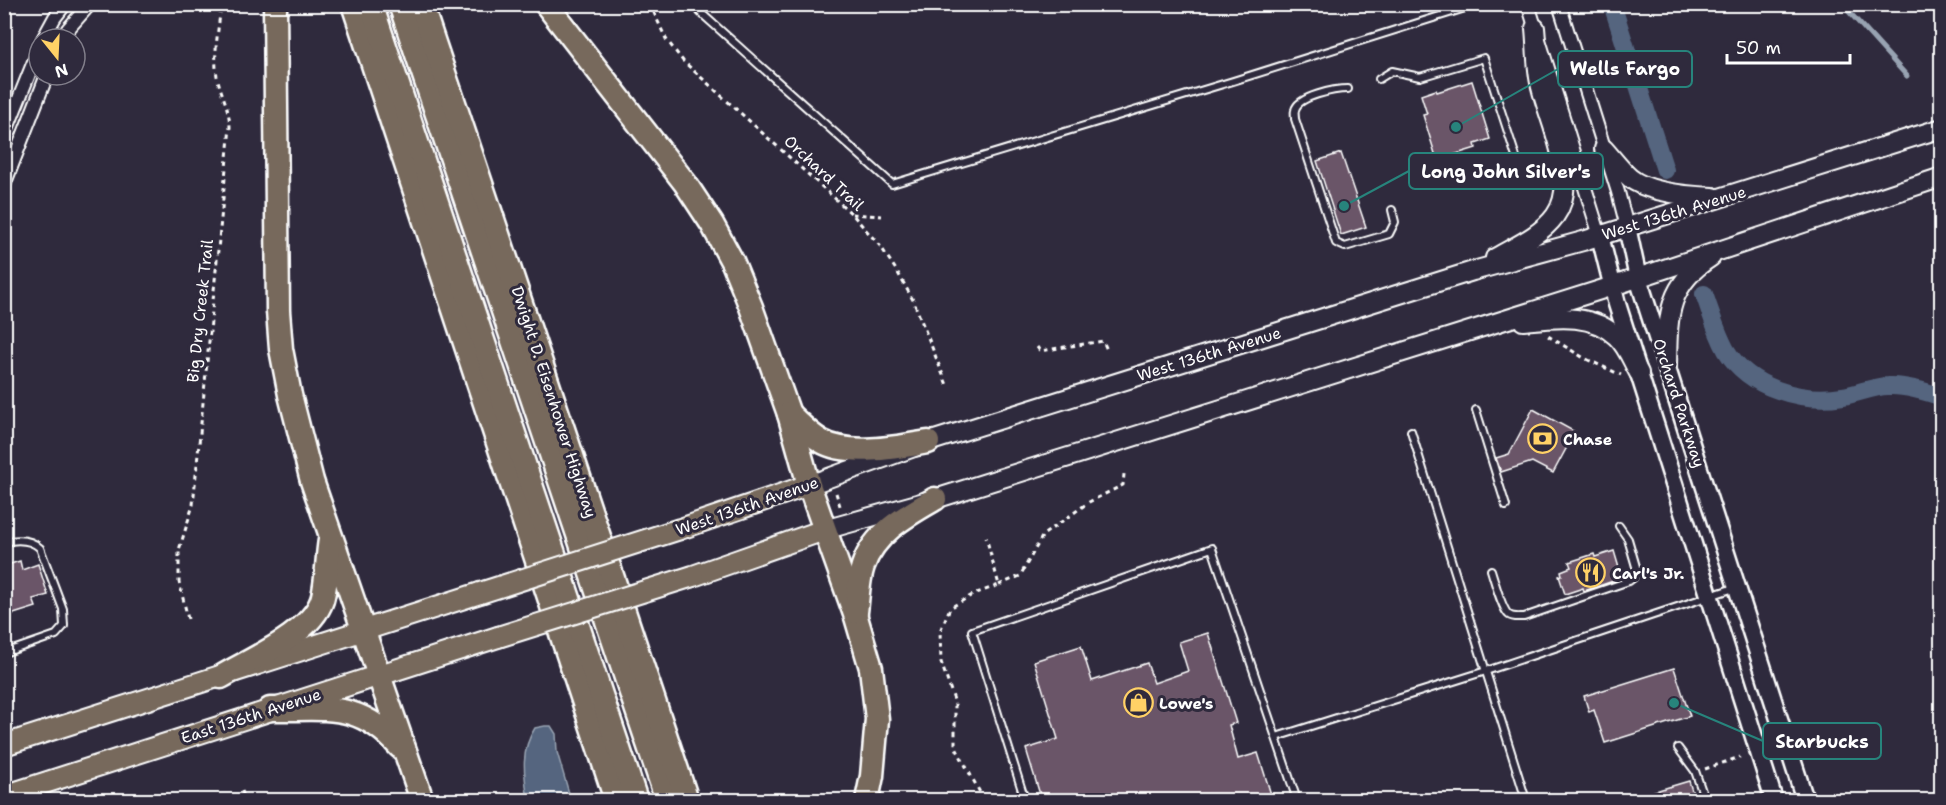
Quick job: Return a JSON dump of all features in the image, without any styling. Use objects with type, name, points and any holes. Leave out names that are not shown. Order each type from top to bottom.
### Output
[{"type":"highway","points":[[275,4],[277,277],[281,349],[299,437],[330,536],[422,801]]},
{"type":"highway","points":[[354,4],[616,801]]},
{"type":"highway","points":[[371,4],[636,801]]},
{"type":"highway","points":[[400,4],[667,801]]},
{"type":"highway","name":"Dwight D. Eisenhower Highway","points":[[421,4],[687,801]]},
{"type":"highway","points":[[546,4],[685,183],[712,224],[733,263],[751,307],[789,414],[809,485],[856,617],[871,668],[877,719],[873,776],[867,801]]},
{"type":"highway","points":[[789,414],[822,441],[840,447],[862,449],[903,447],[928,442]]},
{"type":"highway","points":[[856,617],[862,572],[869,552],[879,539],[896,524],[934,499]]},
{"type":"highway","points":[[221,677],[298,632],[311,620],[322,599],[330,536]]},
{"type":"highway","points":[[270,710],[323,709],[355,713],[376,723],[405,752]]},
{"type":"main road","points":[[1473,271],[1528,239],[1546,225],[1560,208],[1566,190],[1566,173],[1540,85],[1535,28]]},
{"type":"main road","name":"West 136th Avenue","points":[[363,630],[680,530],[928,442],[1473,271],[1600,236],[1941,128]]},
{"type":"main road","points":[[1604,149],[1629,177],[1644,186],[1699,196],[1723,197]]},
{"type":"main road","points":[[824,530],[934,499],[1638,278],[1941,177]]},
{"type":"main road","points":[[1667,366],[1670,317],[1674,296],[1700,264],[1724,249]]},
{"type":"main road","points":[[1491,324],[1573,318],[1594,322],[1618,338],[1632,375]]},
{"type":"main road","name":"East 136th Avenue","points":[[4,796],[693,576],[824,530]]},
{"type":"main road","points":[[4,745],[363,630]]},
{"type":"street","points":[[49,27],[65,4]]},
{"type":"street","points":[[69,27],[90,4]]},
{"type":"street","name":"Orchard Parkway","points":[[1528,4],[1600,236],[1632,375],[1711,596],[1774,801]]},
{"type":"street","name":"Orchard Parkway","points":[[1559,4],[1627,227],[1638,278],[1805,801]]},
{"type":"street","points":[[4,136],[27,79]]},
{"type":"street","points":[[4,184],[42,87]]},
{"type":"lane","points":[[698,4],[700,12],[892,184],[1478,4]]},
{"type":"lane","points":[[1379,79],[1392,71],[1420,77],[1484,58],[1516,157],[1510,169],[1494,177]]},
{"type":"lane","points":[[1347,89],[1309,97],[1299,102],[1295,109],[1295,119],[1336,243],[1345,247],[1389,234],[1395,222],[1392,210]]},
{"type":"lane","points":[[1476,410],[1506,506]]},
{"type":"lane","points":[[1411,431],[1526,801]]},
{"type":"lane","points":[[1491,570],[1505,609],[1509,615],[1515,617],[1629,581],[1634,578],[1637,570],[1628,539],[1619,526]]},
{"type":"lane","points":[[4,542],[21,540],[35,543],[40,548],[63,609],[64,626],[56,636],[4,653]]},
{"type":"lane","points":[[1025,801],[972,631],[1212,548],[1297,801]]},
{"type":"lane","points":[[1276,737],[1486,671],[1738,587]]},
{"type":"lane","points":[[1678,748],[1695,771],[1705,801]]},
{"type":"path","name":"Big Dry Creek Trail","points":[[188,619],[179,582],[179,550],[193,505],[230,127],[230,111],[218,79],[215,62],[221,4]]},
{"type":"path","name":"Orchard Trail","points":[[650,4],[666,39],[683,61],[852,214],[881,247],[913,300],[947,385]]},
{"type":"path","points":[[852,214],[882,216]]},
{"type":"path","points":[[1546,335],[1584,358],[1632,375]]},
{"type":"path","points":[[1037,347],[1040,351],[1103,341],[1108,352]]},
{"type":"path","points":[[984,801],[955,746],[955,703],[941,662],[940,631],[950,608],[974,594],[1020,576],[1043,536],[1089,502],[1124,485],[1124,474]]},
{"type":"path","points":[[836,492],[843,514]]},
{"type":"path","points":[[986,537],[999,585]]},
{"type":"path","points":[[1701,770],[1740,758]]},
{"type":"path","points":[[242,791],[245,801]]},
{"type":"water","points":[[551,726],[556,734],[557,752],[571,800],[528,800],[525,772],[527,745],[535,728]]},
{"type":"building","points":[[1472,81],[1490,139],[1475,144],[1476,148],[1437,160],[1423,115],[1427,114],[1421,95]]},
{"type":"building","points":[[1341,153],[1366,227],[1341,235],[1317,161]]},
{"type":"building","points":[[1533,409],[1575,432],[1553,473],[1532,462],[1501,472],[1496,458],[1509,454]]},
{"type":"building","name":"Carl's Jr.","points":[[1614,551],[1622,578],[1584,591],[1583,588],[1565,594],[1559,576],[1562,575],[1561,571],[1571,567],[1569,562],[1594,554],[1595,557]]},
{"type":"building","points":[[20,561],[22,570],[38,564],[48,595],[33,599],[36,607],[4,617],[4,566]]},
{"type":"building","name":"Lowe's","points":[[1208,633],[1236,723],[1229,725],[1238,759],[1258,753],[1273,801],[1042,801],[1026,749],[1058,739],[1034,661],[1081,646],[1092,681],[1147,663],[1154,683],[1188,671],[1179,642]]},
{"type":"building","points":[[1674,668],[1690,716],[1605,743],[1594,710],[1589,712],[1584,696]]},
{"type":"building","points":[[1689,781],[1695,801],[1636,801],[1635,797]]},
{"type":"waterway","points":[[1612,4],[1665,170]]},
{"type":"waterway","points":[[1842,4],[1907,76]]},
{"type":"waterway","points":[[1704,294],[1726,350],[1748,374],[1777,390],[1794,395],[1827,398],[1882,386],[1902,386],[1942,397]]},
{"type":"place","name":"Wells Fargo","points":[[1456,127]]},
{"type":"place","name":"Long John Silver's","points":[[1344,206]]},
{"type":"place","name":"Chase","points":[[1542,439]]},
{"type":"place","name":"Carl's Jr.","points":[[1591,573]]},
{"type":"place","name":"Lowe's","points":[[1138,703]]},
{"type":"place","name":"Starbucks","points":[[1674,703]]}]
